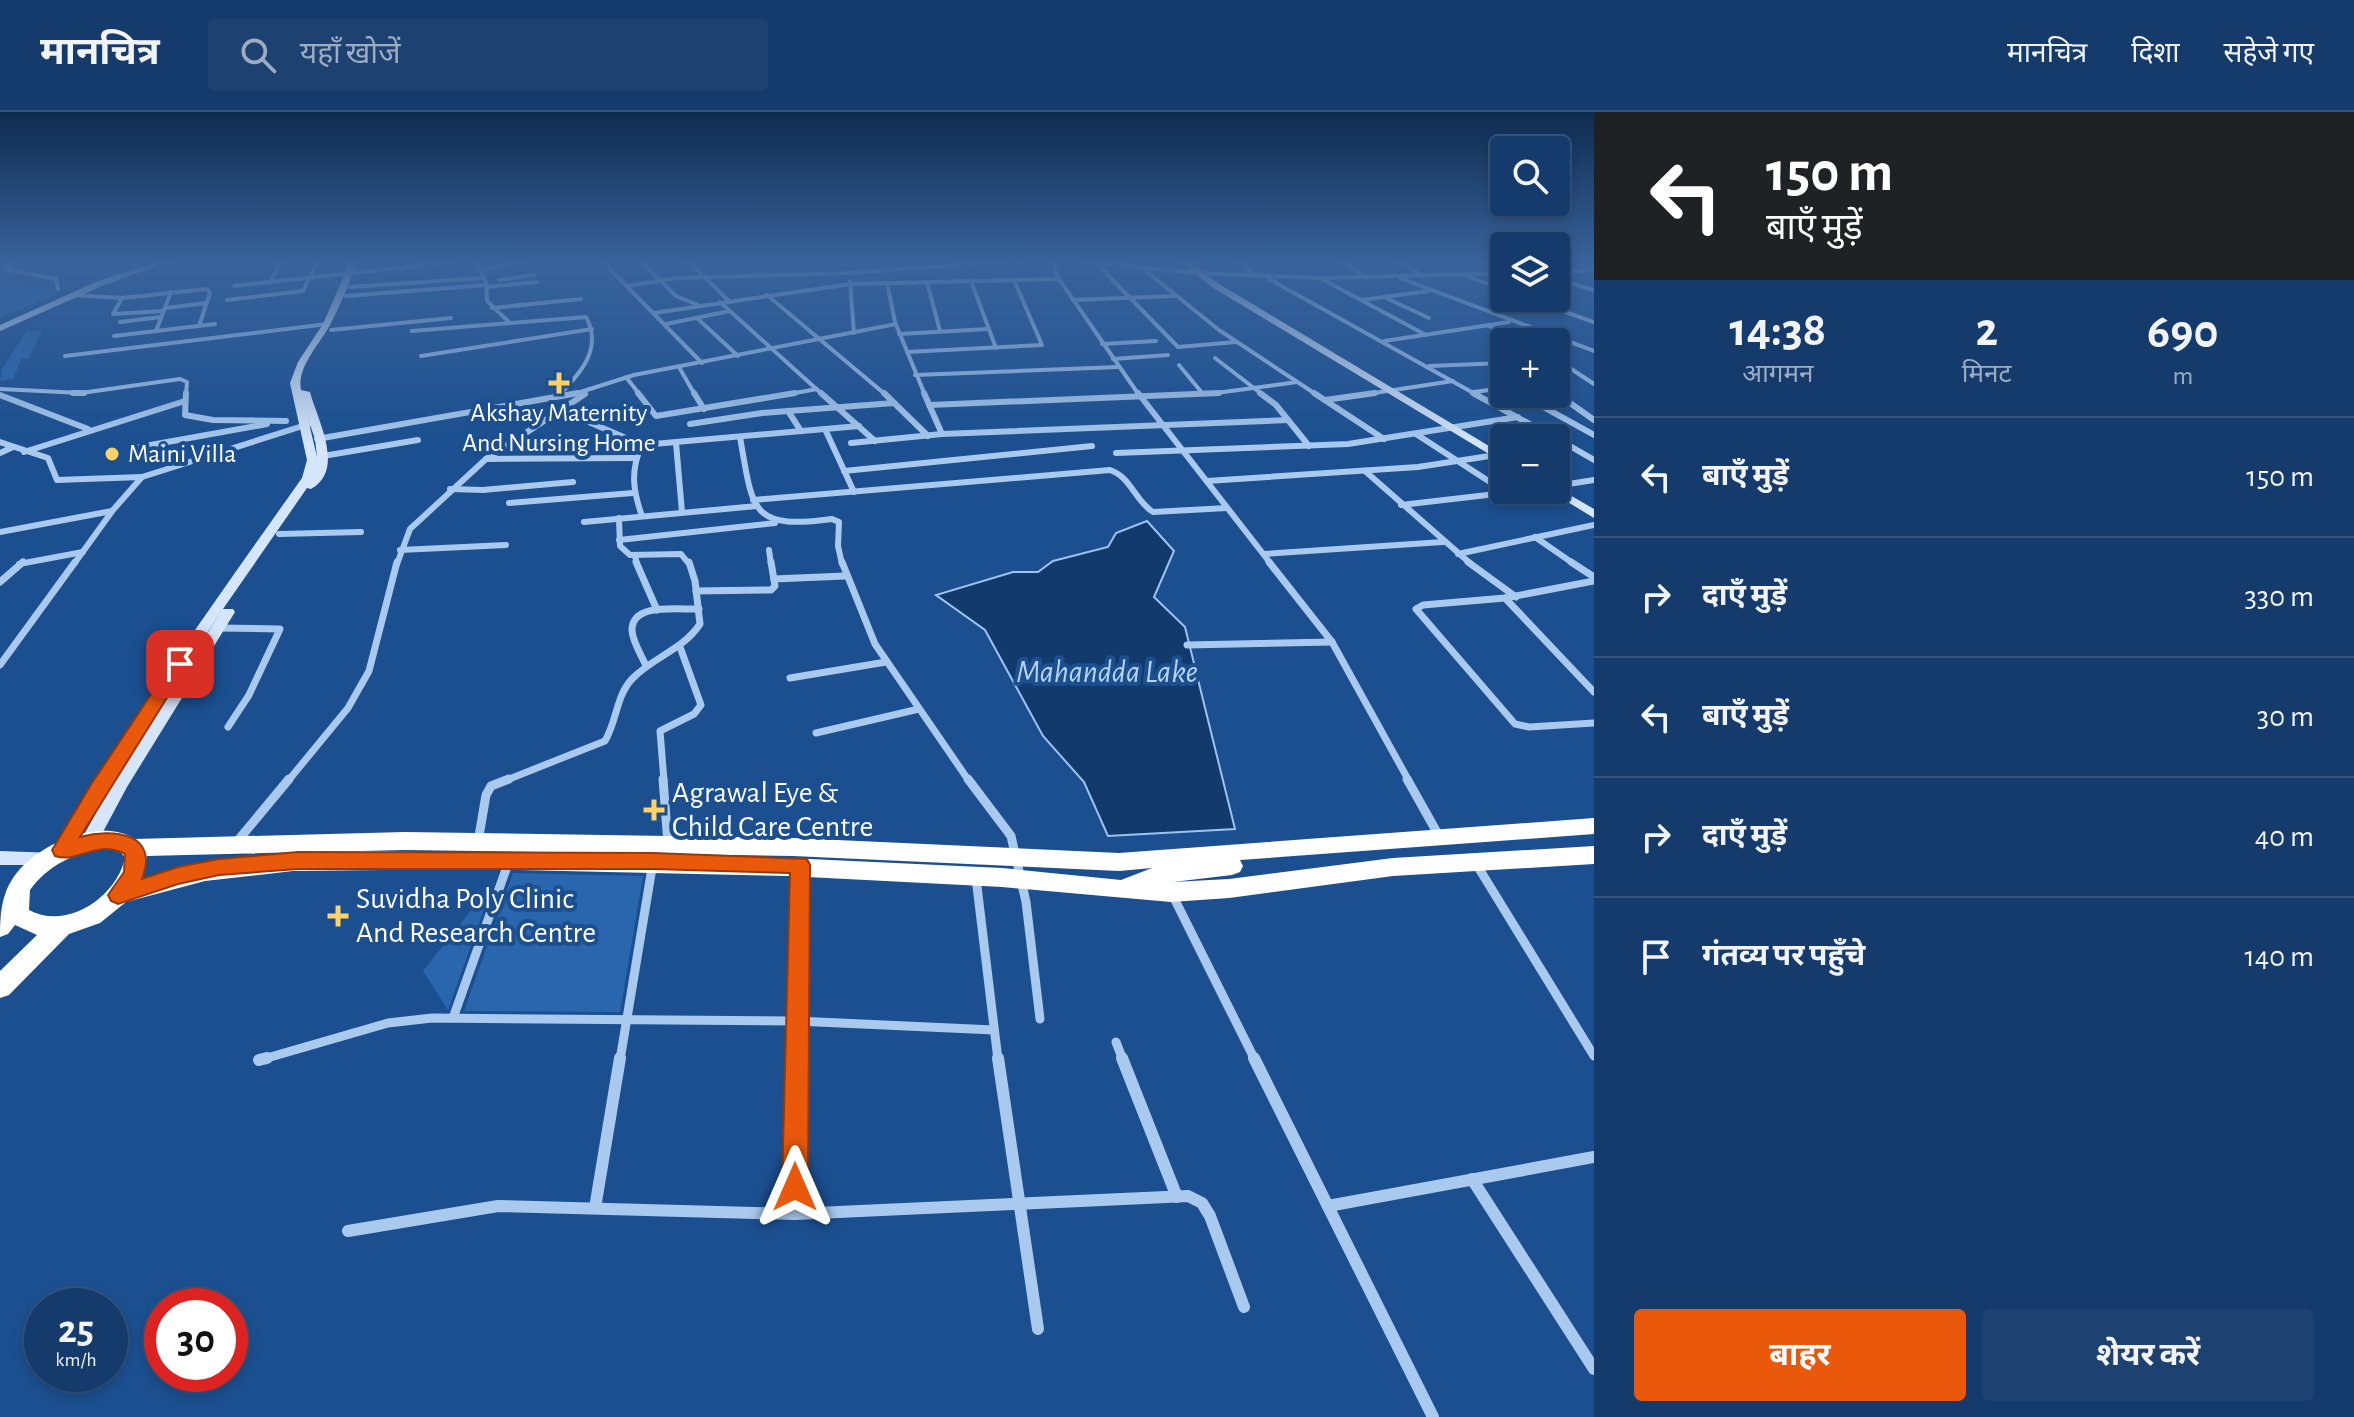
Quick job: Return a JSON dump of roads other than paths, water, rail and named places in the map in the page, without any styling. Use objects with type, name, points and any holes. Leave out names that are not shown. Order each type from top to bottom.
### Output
[{"type":"highway","points":[[132,848],[136,855],[134,874],[118,895],[93,914],[48,927],[25,922],[8,907],[27,877],[55,854],[90,840],[115,840],[132,848],[235,844],[478,843],[976,875],[1018,869],[1594,826]]},
{"type":"highway","points":[[118,895],[178,875],[232,866],[298,861],[510,861],[793,847],[1018,869],[1123,888],[1165,884],[1364,851],[1594,837]]},
{"type":"highway","points":[[1119,862],[1165,884],[1231,889],[1328,874],[1594,855]]},
{"type":"highway","points":[[0,987],[63,925]]},
{"type":"street","points":[[156,331],[159,323]]},
{"type":"street","points":[[329,327],[331,323]]},
{"type":"street","points":[[90,840],[121,783],[217,628],[322,469],[323,456],[314,440],[295,383],[303,362],[331,323]]},
{"type":"street","points":[[65,356],[385,323]]},
{"type":"street","points":[[412,331],[499,323]]},
{"type":"street","points":[[518,323],[527,339]]},
{"type":"street","points":[[557,397],[586,367],[591,352],[590,323]]},
{"type":"street","points":[[666,324],[672,323]]},
{"type":"street","points":[[702,323],[738,356]]},
{"type":"street","points":[[743,323],[875,441]]},
{"type":"street","points":[[801,323],[865,374],[928,436]]},
{"type":"street","points":[[853,323],[854,333]]},
{"type":"street","points":[[938,323],[940,331]]},
{"type":"street","points":[[986,323],[996,348]]},
{"type":"street","points":[[907,352],[1035,347],[1043,344],[1033,323]]},
{"type":"street","points":[[1088,323],[1162,425],[1348,664],[1440,837]]},
{"type":"street","points":[[1153,323],[1178,347],[1236,341]]},
{"type":"street","points":[[1211,323],[1384,439]]},
{"type":"street","points":[[1279,323],[1490,451]]},
{"type":"street","points":[[1350,323],[1531,424]]},
{"type":"street","points":[[1404,323],[1426,335]]},
{"type":"street","points":[[1383,341],[1503,323]]},
{"type":"street","points":[[1513,323],[1594,351]]},
{"type":"street","points":[[114,336],[215,324]]},
{"type":"street","points":[[666,324],[702,363]]},
{"type":"street","points":[[314,440],[557,397],[626,377],[896,324],[942,434]]},
{"type":"street","points":[[1486,325],[1494,328]]},
{"type":"street","points":[[421,356],[592,329]]},
{"type":"street","points":[[899,334],[988,329]]},
{"type":"street","points":[[1102,344],[1156,341]]},
{"type":"street","points":[[1113,359],[1168,355]]},
{"type":"street","points":[[1215,358],[1255,388],[1309,446]]},
{"type":"street","points":[[1427,366],[1490,364]]},
{"type":"street","points":[[1179,365],[1203,394]]},
{"type":"street","points":[[679,367],[704,409]]},
{"type":"street","points":[[915,375],[1118,367]]},
{"type":"street","points":[[1570,369],[1594,384]]},
{"type":"street","points":[[1574,371],[1594,376]]},
{"type":"street","points":[[626,377],[654,416],[817,389]]},
{"type":"street","points":[[0,392],[81,393],[180,379],[187,382],[183,413],[190,417],[309,420]]},
{"type":"street","points":[[1325,400],[1453,381]]},
{"type":"street","points":[[929,405],[1203,394],[1297,382]]},
{"type":"street","points":[[235,844],[348,708],[360,688],[369,671],[400,550],[410,529],[486,459],[592,389]]},
{"type":"street","points":[[1474,392],[1490,390]]},
{"type":"street","points":[[0,392],[89,430]]},
{"type":"street","points":[[24,452],[185,401]]},
{"type":"street","points":[[690,424],[788,411],[894,403]]},
{"type":"street","points":[[1570,403],[1594,420]]},
{"type":"street","points":[[1545,408],[1594,435]]},
{"type":"street","points":[[561,410],[642,445],[859,426]]},
{"type":"street","points":[[788,411],[801,431]]},
{"type":"street","points":[[1116,453],[1309,446],[1384,439],[1518,417]]},
{"type":"street","points":[[0,442],[48,458],[53,477],[64,482],[142,477],[309,420]]},
{"type":"street","points":[[851,443],[942,434],[1288,420]]},
{"type":"street","points":[[134,448],[286,421]]},
{"type":"street","points":[[825,429],[854,492]]},
{"type":"street","points":[[1415,434],[1490,482]]},
{"type":"street","points":[[740,437],[755,503],[776,522]]},
{"type":"street","points":[[0,858],[55,854],[206,624],[308,478],[314,440]]},
{"type":"street","points":[[323,456],[418,440]]},
{"type":"street","points":[[676,443],[682,512]]},
{"type":"street","points":[[642,445],[634,458],[633,493],[642,516]]},
{"type":"street","points":[[844,471],[1092,446]]},
{"type":"street","points":[[1570,446],[1594,460]]},
{"type":"street","points":[[0,453],[13,447]]},
{"type":"street","points":[[486,459],[634,458]]},
{"type":"street","points":[[1207,481],[1365,471],[1490,458]]},
{"type":"street","points":[[584,522],[854,492],[1110,470],[1121,474],[1144,508],[1153,512],[1227,508]]},
{"type":"street","points":[[1365,471],[1458,554],[1516,597]]},
{"type":"street","points":[[0,665],[113,510],[142,477]]},
{"type":"street","points":[[1570,485],[1594,480]]},
{"type":"street","points":[[450,489],[483,490],[573,482]]},
{"type":"street","points":[[509,503],[633,493]]},
{"type":"street","points":[[1401,505],[1490,495]]},
{"type":"street","points":[[1570,498],[1594,514]]},
{"type":"street","points":[[0,532],[113,510]]},
{"type":"street","points":[[478,843],[488,790],[499,782],[605,741],[611,733],[623,690],[646,666],[680,647],[700,624],[696,591],[686,556],[635,556],[624,551],[619,540],[619,518]]},
{"type":"street","points":[[619,540],[776,522],[832,519],[839,522],[838,546],[845,576],[875,644],[1005,825],[1026,902],[1040,1019]]},
{"type":"street","points":[[1458,554],[1594,525]]},
{"type":"street","points":[[279,534],[361,532]]},
{"type":"street","points":[[1535,537],[1594,579]]},
{"type":"street","points":[[1264,554],[1444,542]]},
{"type":"street","points":[[400,550],[506,545]]},
{"type":"street","points":[[696,591],[771,590],[775,586],[769,550]]},
{"type":"street","points":[[0,582],[21,562],[83,552]]},
{"type":"street","points":[[635,556],[640,579],[653,591],[657,610]]},
{"type":"street","points":[[774,579],[845,576]]},
{"type":"street","points":[[1594,579],[1516,597],[1423,605],[1416,609],[1515,724],[1529,727],[1594,723]]},
{"type":"street","points":[[1505,598],[1594,692]]},
{"type":"street","points":[[646,666],[633,625],[640,613],[699,609]]},
{"type":"street","points":[[217,628],[280,629],[249,695],[228,727]]},
{"type":"street","points":[[1187,645],[1332,642]]},
{"type":"street","points":[[595,1208],[660,853],[660,731],[674,721],[693,716],[701,705],[680,647]]},
{"type":"street","points":[[790,678],[886,662]]},
{"type":"street","points":[[816,733],[919,709]]},
{"type":"street","points":[[453,1018],[510,861]]},
{"type":"street","points":[[1475,862],[1594,1056]]},
{"type":"street","points":[[795,1214],[800,865]]},
{"type":"street","points":[[976,875],[994,1030],[1038,1329]]},
{"type":"street","points":[[1165,884],[1433,1417]]},
{"type":"street","points":[[259,1060],[388,1023],[453,1018],[796,1021],[994,1030]]},
{"type":"street","points":[[1116,1042],[1177,1197]]},
{"type":"street","points":[[1328,1206],[1594,1157]]},
{"type":"street","points":[[1472,1179],[1594,1369]]},
{"type":"street","points":[[348,1231],[498,1206],[795,1214],[1188,1196],[1202,1203],[1210,1216],[1244,1307]]},
{"type":"water","name":"Mahandda Lake","points":[[1147,521],[1174,551],[1154,597],[1185,627],[1235,829],[1108,836],[1084,782],[1043,736],[985,630],[936,595],[1013,572],[1038,572],[1053,561],[1108,547],[1116,533]]},
{"type":"place","name":"Akshay Maternity And Nursing Home","points":[[559,383]]},
{"type":"place","name":"Maini Villa","points":[[112,454]]},
{"type":"place","name":"Agrawal Eye & Child Care Centre","points":[[654,810]]},
{"type":"place","name":"Suvidha Poly Clinic And Research Centre","points":[[338,916]]}]
